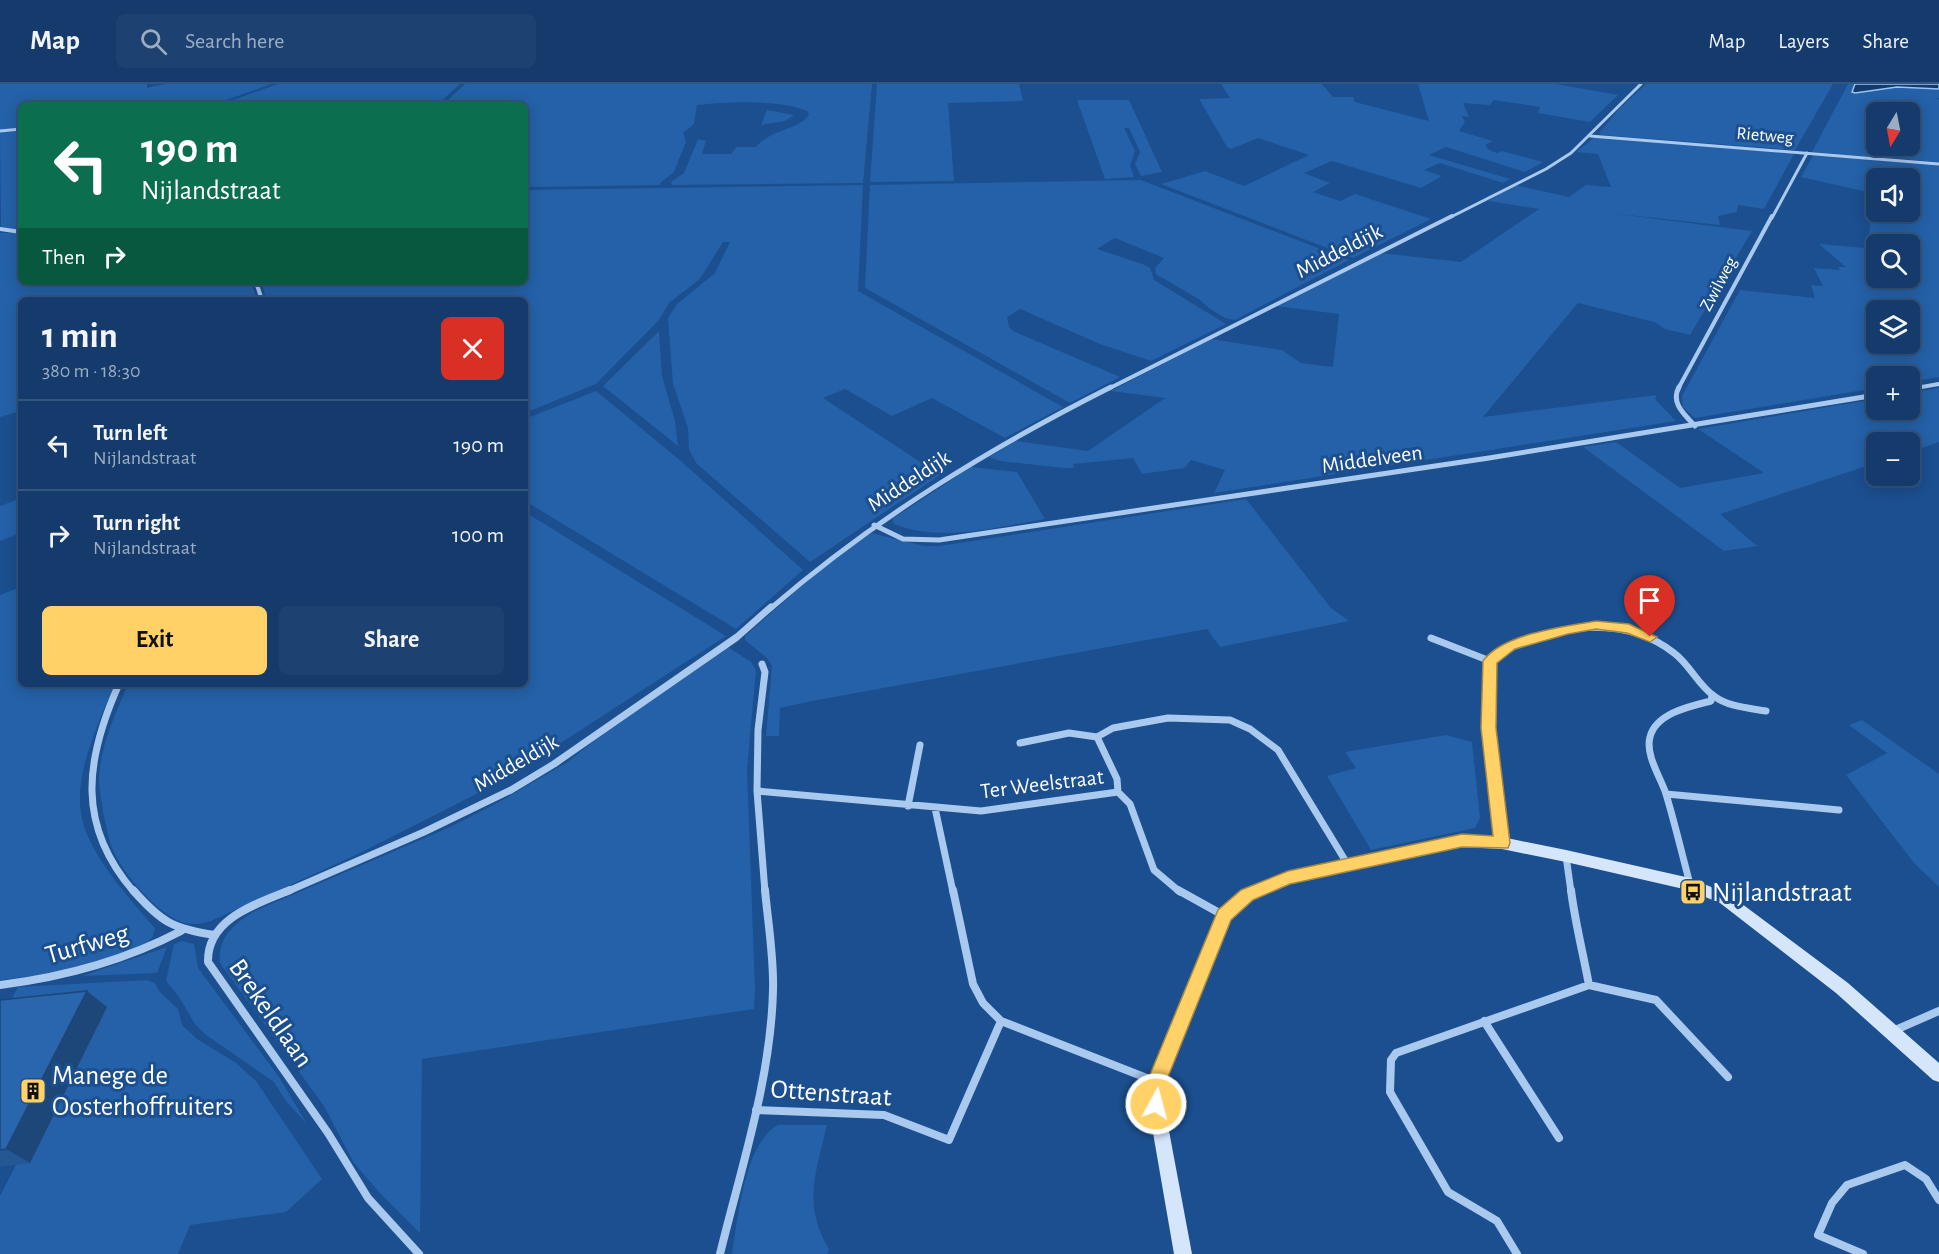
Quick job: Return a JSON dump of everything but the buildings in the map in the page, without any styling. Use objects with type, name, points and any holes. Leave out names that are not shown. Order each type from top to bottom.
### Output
[{"type":"street","name":"Middeldijk","points":[[215,935],[234,915],[246,909],[424,832],[511,790],[554,764],[736,637],[817,568],[874,525],[948,476],[1070,408],[1546,169],[1571,153],[1590,136],[1641,84]]},
{"type":"street","points":[[0,131],[18,129]]},
{"type":"street","name":"Rietweg","points":[[1590,136],[1939,164]]},
{"type":"street","name":"Zwilweg","points":[[1695,426],[1679,408],[1675,399],[1676,393],[1807,153]]},
{"type":"street","points":[[0,229],[18,232]]},
{"type":"street","points":[[1920,387],[1939,384]]},
{"type":"street","name":"Middelveen","points":[[874,525],[903,539],[939,540],[1695,426],[1866,397]]},
{"type":"street","points":[[1502,843],[1488,728],[1490,661],[1510,645],[1596,625],[1629,629],[1650,637],[1687,664],[1712,695],[1723,702],[1766,711]]},
{"type":"street","points":[[1431,638],[1490,661]]},
{"type":"street","points":[[720,1254],[756,1110],[773,990],[757,790],[758,730],[765,672],[762,664]]},
{"type":"street","name":"Brekeldlaan","points":[[118,687],[91,755],[91,816],[104,851],[124,880],[162,923],[182,930],[215,935],[207,955],[208,962],[223,986],[328,1132],[343,1163],[390,1227],[419,1254]]},
{"type":"street","points":[[1690,885],[1666,794],[1649,748],[1650,735],[1674,713],[1682,708],[1711,701],[1712,695]]},
{"type":"street","points":[[1020,743],[1069,733],[1097,737],[1113,728],[1176,717],[1215,718],[1250,729],[1278,750],[1285,759],[1348,865]]},
{"type":"street","points":[[1097,737],[1117,779],[1118,792]]},
{"type":"street","points":[[908,806],[920,745]]},
{"type":"street","name":"Ter Weelstraat","points":[[757,790],[908,806],[981,811],[1118,792],[1130,804],[1154,870],[1179,891],[1224,915]]},
{"type":"street","points":[[1666,794],[1839,810]]},
{"type":"street","points":[[935,808],[973,984],[983,1003],[1001,1021],[1157,1082]]},
{"type":"street","points":[[1183,1254],[1156,1104],[1157,1082],[1224,915],[1247,895],[1264,886],[1288,878],[1462,841],[1502,843],[1690,885],[1738,907],[1893,1031],[1939,1074]]},
{"type":"street","points":[[1566,856],[1576,930],[1581,942],[1589,985]]},
{"type":"street","name":"Turfweg","points":[[0,985],[31,982],[86,969],[152,947],[182,930]]},
{"type":"street","points":[[1517,1254],[1497,1221],[1448,1192],[1390,1092],[1391,1060],[1401,1050],[1589,985],[1656,1000],[1728,1077]]},
{"type":"street","points":[[1893,1031],[1939,1011]]},
{"type":"street","name":"Ottenstraat","points":[[756,1110],[884,1114],[949,1140],[1001,1021]]},
{"type":"street","points":[[1484,1022],[1559,1138]]},
{"type":"street","points":[[1863,1254],[1818,1235],[1832,1203],[1847,1185],[1905,1165],[1922,1173],[1937,1186],[1939,1200]]},
{"type":"shaded area","points":[[0,84],[147,84],[147,88],[165,84],[271,84],[221,102],[18,102],[18,128],[0,130]]},
{"type":"shaded area","points":[[278,84],[460,84],[440,102],[227,102]]},
{"type":"shaded area","points":[[465,84],[872,84],[863,183],[672,185],[671,182],[684,173],[698,139],[706,141],[702,154],[731,154],[736,147],[756,147],[769,136],[798,124],[809,115],[807,111],[796,107],[737,102],[697,105],[694,124],[683,133],[686,142],[674,172],[660,185],[528,187],[528,102],[446,102]]},
{"type":"shaded area","points":[[877,84],[1019,84],[1023,101],[948,103],[954,181],[870,182]]},
{"type":"shaded area","points":[[1221,84],[1322,84],[1333,97],[1353,97],[1355,102],[1429,121],[1418,84],[1556,84],[1618,95],[1590,122],[1538,113],[1540,107],[1494,100],[1490,105],[1463,103],[1469,117],[1462,116],[1465,122],[1459,131],[1493,141],[1485,145],[1489,150],[1497,153],[1502,151],[1543,162],[1525,172],[1446,147],[1429,155],[1510,179],[1503,183],[1440,163],[1424,170],[1442,176],[1421,188],[1332,161],[1304,173],[1330,183],[1313,192],[1340,201],[1355,194],[1431,219],[1353,258],[1161,184],[1205,171],[1244,186],[1309,155],[1258,138],[1231,149],[1227,147],[1199,99],[1230,98]]},
{"type":"shaded area","points":[[1646,84],[1833,84],[1795,150],[1601,135],[1599,133],[1619,109]]},
{"type":"shaded area","points":[[1848,84],[1855,84],[1854,90],[1897,87],[1939,89],[1939,98],[1936,98],[1939,100],[1939,162],[1812,152]]},
{"type":"shaded area","points":[[1855,84],[1939,84],[1939,89],[1897,87],[1855,93],[1852,92]]},
{"type":"shaded area","points":[[1077,100],[1129,100],[1162,172],[1141,176],[1135,164],[1140,152],[1129,128],[1124,128],[1135,151],[1130,165],[1134,177],[1105,179]]},
{"type":"shaded area","points":[[767,110],[794,115],[785,121],[761,125]]},
{"type":"shaded area","points":[[18,130],[18,231],[2,228],[1,225],[0,132]]},
{"type":"shaded area","points":[[1595,137],[1794,154],[1764,209],[1738,205],[1737,212],[1718,216],[1720,225],[1609,213],[1752,231],[1690,335],[1665,329],[1654,322],[1578,303],[1483,417],[1657,395],[1655,399],[1676,421],[1214,493],[1225,470],[1191,460],[1184,468],[1142,474],[1133,458],[1073,464],[1074,468],[1064,468],[1000,461],[989,457],[1016,441],[1088,451],[1165,398],[1111,391],[1211,339],[1282,350],[1301,363],[1333,367],[1339,314],[1275,306],[1380,253],[1461,262],[1539,209],[1488,201],[1515,185],[1569,197],[1586,185],[1611,187],[1598,154],[1576,152]]},
{"type":"shaded area","points":[[1814,154],[1939,164],[1939,377],[1920,380],[1920,366],[1866,366],[1866,390],[1695,418],[1683,407],[1682,396],[1740,290],[1815,298],[1811,285],[1823,286],[1814,268],[1840,270],[1838,267],[1846,267],[1819,244],[1866,248],[1866,288],[1920,288],[1920,234],[1869,234],[1870,222],[1920,222],[1920,168],[1866,168],[1866,192],[1801,177]]},
{"type":"shaded area","points":[[1141,180],[1349,260],[1235,320],[1225,318],[1156,274],[1155,268],[1164,258],[1115,238],[1097,249],[1145,265],[1150,268],[1154,280],[1226,324],[1151,361],[1100,344],[1020,309],[1007,317],[1009,327],[1013,331],[1120,377],[1070,403],[865,288],[870,185]]},
{"type":"shaded area","points":[[863,185],[858,291],[1063,407],[1005,438],[932,398],[892,416],[845,389],[823,398],[940,475],[810,562],[697,464],[689,450],[688,428],[673,384],[668,318],[677,304],[715,273],[730,242],[723,242],[700,279],[669,303],[659,320],[596,384],[528,412],[528,297],[266,297],[262,285],[528,285],[528,190]]},
{"type":"shaded area","points":[[0,233],[18,233],[18,285],[252,285],[256,297],[18,297],[18,412],[0,417]]},
{"type":"shaded area","points":[[659,331],[662,376],[675,421],[678,446],[603,386]]},
{"type":"shaded area","points":[[1939,388],[1939,442],[1920,449],[1920,432],[1866,432],[1866,466],[1720,514],[1757,546],[1724,551],[1583,447],[1616,442],[1680,488],[1764,473],[1698,429],[1866,401],[1866,420],[1920,420],[1920,391]]},
{"type":"shaded area","points":[[596,391],[681,461],[803,570],[736,629],[528,503],[528,418]]},
{"type":"shaded area","points":[[971,467],[1017,472],[1045,519],[950,533],[912,530],[894,524],[892,519]]},
{"type":"shaded area","points":[[18,499],[18,534],[0,541],[0,506]]},
{"type":"shaded area","points":[[1246,499],[1331,608],[1349,621],[1220,647],[1207,629],[812,701],[780,708],[779,736],[766,736],[772,666],[767,658],[745,640],[745,636],[823,567],[871,533],[924,546],[939,546]]},
{"type":"shaded area","points":[[528,514],[726,636],[502,781],[360,853],[204,923],[184,923],[163,911],[132,880],[112,848],[105,823],[99,776],[110,729],[127,687],[528,687]]},
{"type":"shaded area","points":[[18,588],[18,687],[114,687],[86,760],[80,789],[81,815],[89,839],[104,865],[155,928],[153,936],[145,946],[59,973],[0,980],[0,595]]},
{"type":"shaded area","points":[[728,647],[751,662],[756,670],[747,769],[754,1009],[422,1059],[420,1233],[354,1163],[324,1106],[220,963],[224,938],[234,926],[255,911],[448,828],[499,802],[566,763],[635,709]]},
{"type":"shaded area","points":[[1862,720],[1939,774],[1939,887],[1914,863],[1846,775],[1887,753],[1849,725]]},
{"type":"shaded area","points":[[1446,735],[1472,742],[1480,818],[1475,828],[1371,850],[1327,776],[1356,768],[1345,752]]},
{"type":"shaded area","points":[[182,941],[194,944],[198,968],[279,1077],[307,1124],[286,1101],[274,1082],[206,1035],[195,1024],[179,997],[166,981],[174,944]]},
{"type":"shaded area","points":[[167,947],[157,973],[82,976]]},
{"type":"shaded area","points":[[147,980],[155,983],[160,992],[178,1009],[182,1025],[197,1039],[236,1063],[256,1081],[322,1179],[286,1212],[190,1225],[178,1254],[0,1254],[0,1196],[20,1157],[2,1017],[18,987]]},
{"type":"shaded area","points":[[778,1125],[827,1125],[816,1173],[814,1203],[821,1233],[829,1249],[827,1254],[732,1254],[744,1183],[750,1164],[767,1134]]},
{"type":"place","name":"Nijlandstraat","points":[[1693,892]]},
{"type":"place","name":"Manege de Oosterhoffruiters","points":[[33,1091]]},
{"type":"route","points":[[1156,1104],[1157,1082],[1224,915],[1247,895],[1264,886],[1288,878],[1462,841],[1502,843],[1488,728],[1490,661],[1510,645],[1596,625],[1629,629],[1650,637]]}]
